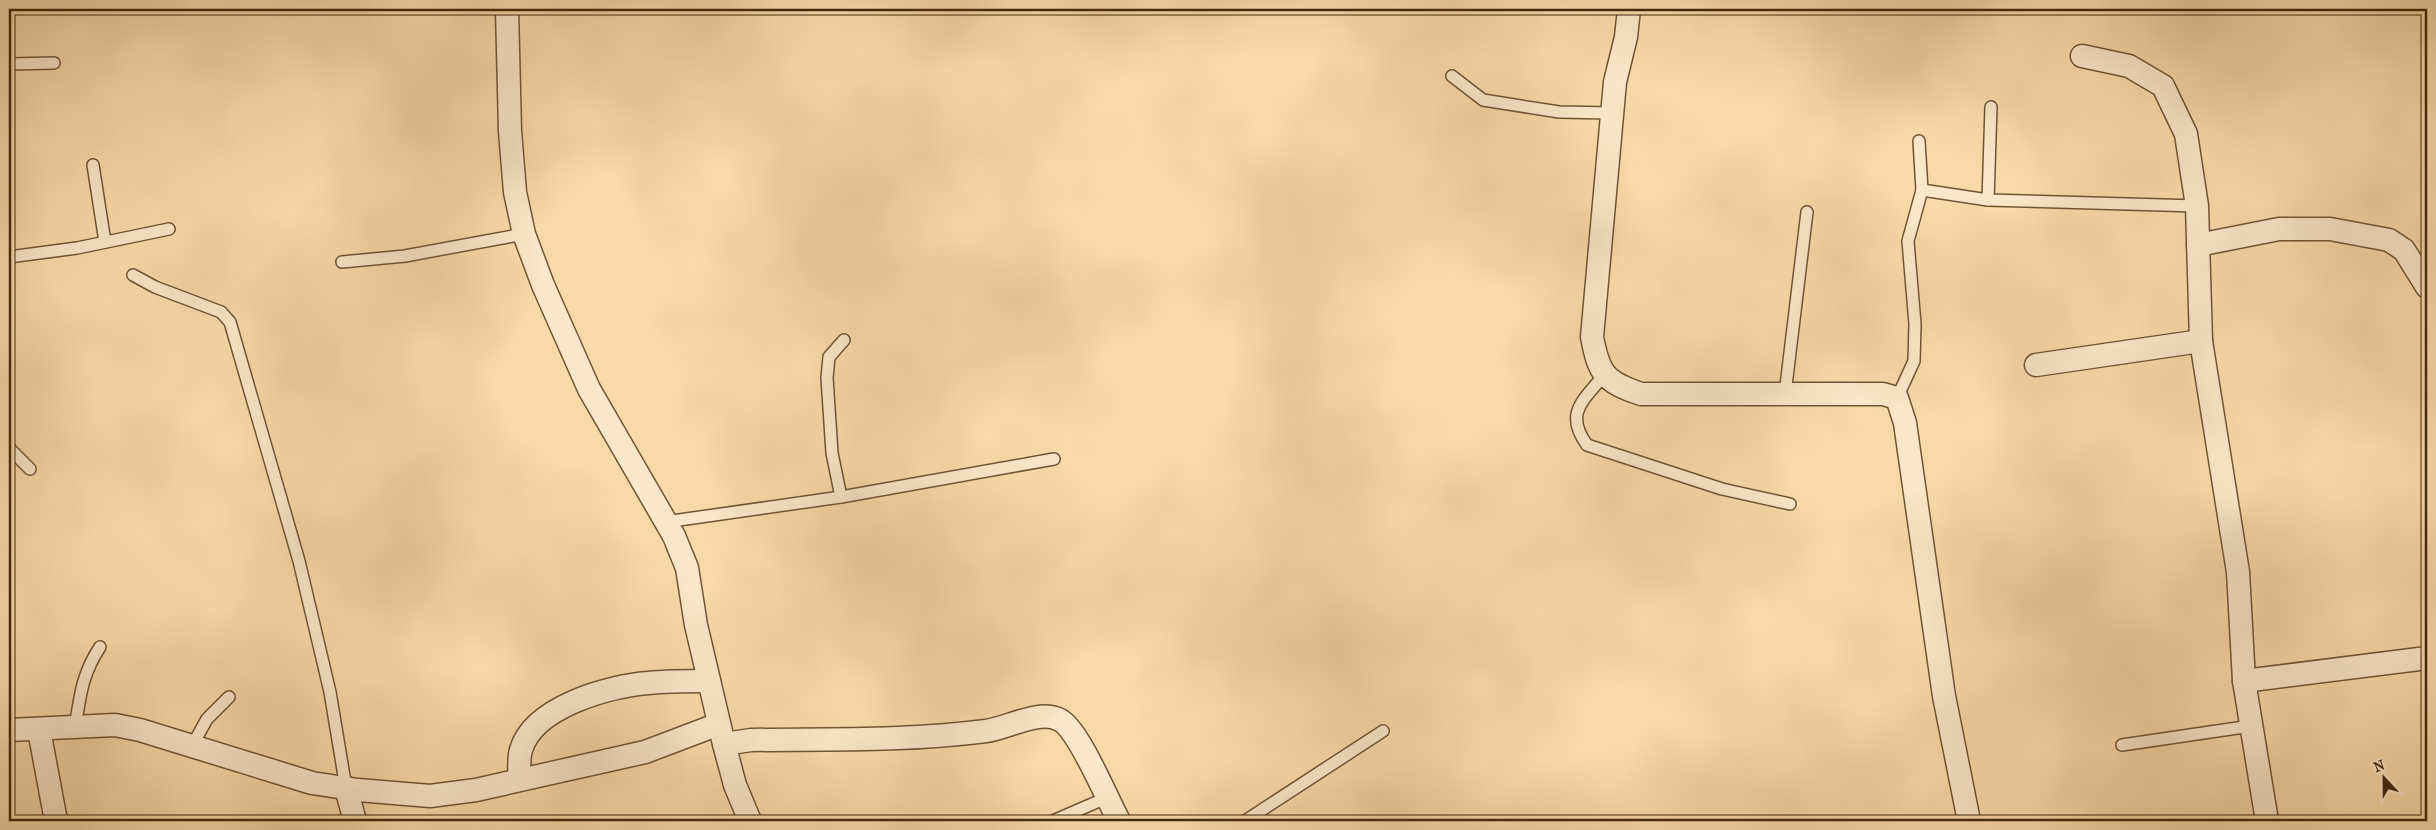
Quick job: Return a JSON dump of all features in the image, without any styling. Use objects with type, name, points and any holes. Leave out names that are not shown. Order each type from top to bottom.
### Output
[{"type":"street","points":[[507,9],[510,131],[515,192],[524,234],[543,285],[590,389],[665,522],[687,568],[696,625],[722,734],[735,784],[750,821]]},
{"type":"street","points":[[1629,9],[1626,37],[1615,82],[1612,113],[1592,337],[1596,359],[1604,375],[1621,387],[1641,394],[1884,394],[1897,398],[1904,423],[1944,696],[1969,821]]},
{"type":"street","points":[[2082,56],[2129,66],[2163,86],[2186,134],[2197,206],[2201,341],[2238,572],[2244,681],[2267,821]]},
{"type":"street","points":[[2198,244],[2279,229],[2330,229],[2389,240],[2404,250],[2427,288]]},
{"type":"street","points":[[2036,365],[2201,341]]},
{"type":"street","points":[[2244,681],[2427,658]]},
{"type":"street","points":[[520,780],[521,750],[531,730],[551,713],[605,690],[647,683],[709,681]]},
{"type":"street","points":[[9,730],[115,725],[140,730],[312,783],[430,796],[476,790],[722,734],[751,740],[936,737],[995,730],[1040,717],[1051,717],[1061,721],[1075,735],[1119,821]]},
{"type":"street","points":[[39,730],[56,821]]},
{"type":"street","points":[[346,788],[355,821]]},
{"type":"lane","points":[[9,64],[54,63]]},
{"type":"lane","points":[[1452,76],[1483,100],[1559,112],[1612,113]]},
{"type":"lane","points":[[1988,200],[1991,107]]},
{"type":"lane","points":[[1897,398],[1914,361],[1915,324],[1908,241],[1922,190],[1919,141]]},
{"type":"lane","points":[[93,165],[105,242]]},
{"type":"lane","points":[[1922,190],[1988,200],[2197,206]]},
{"type":"lane","points":[[1785,394],[1807,212]]},
{"type":"lane","points":[[9,257],[105,242],[169,229]]},
{"type":"lane","points":[[342,262],[405,256],[524,234]]},
{"type":"lane","points":[[133,275],[164,290],[221,312],[230,322],[298,561],[330,692],[346,788]]},
{"type":"lane","points":[[841,497],[832,453],[827,378],[829,357],[844,340]]},
{"type":"lane","points":[[1604,375],[1581,403],[1575,419],[1577,431],[1587,445],[1606,453],[1722,489],[1790,504]]},
{"type":"lane","points":[[9,448],[30,469]]},
{"type":"lane","points":[[665,522],[841,497],[1054,459]]},
{"type":"lane","points":[[76,728],[82,685],[88,665],[100,647]]},
{"type":"lane","points":[[192,746],[208,720],[228,697]]},
{"type":"lane","points":[[2122,745],[2251,726]]},
{"type":"lane","points":[[1245,821],[1383,731]]},
{"type":"lane","points":[[1053,821],[1106,798]]}]
